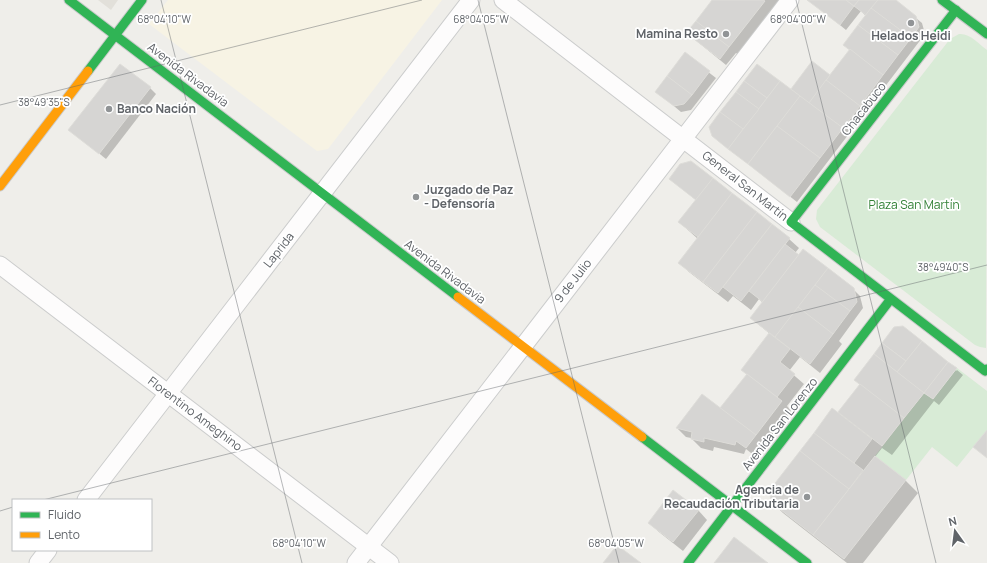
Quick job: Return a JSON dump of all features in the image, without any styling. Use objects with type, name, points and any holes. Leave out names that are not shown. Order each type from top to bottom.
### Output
[{"type":"main road","name":"Avenida Rivadavia","points":[[69,0],[807,563]]},
{"type":"main road","points":[[0,186],[142,0]]},
{"type":"main road","points":[[942,0],[987,34]]},
{"type":"main road","name":"Chacabuco","points":[[791,222],[956,10]]},
{"type":"main road","name":"General San Martín","points":[[791,222],[890,300],[986,370]]},
{"type":"main road","name":"Avenida San Lorenzo","points":[[688,563],[890,300]]},
{"type":"street","name":"Laprida","points":[[87,499],[471,0]]},
{"type":"street","name":"General San Martín","points":[[503,0],[791,222]]},
{"type":"street","name":"9 de Julio","points":[[356,563],[790,0]]},
{"type":"street","name":"Florentino Ameghino","points":[[0,265],[390,563]]},
{"type":"street","points":[[38,563],[47,551]]},
{"type":"shaded area","points":[[98,0],[118,0],[111,10]]},
{"type":"shaded area","points":[[168,0],[442,0],[328,149],[317,151],[149,24]]},
{"type":"green space","name":"Plaza San Martín","points":[[959,34],[971,37],[987,50],[986,348],[975,345],[820,227],[816,219],[817,210],[950,39]]},
{"type":"green space","points":[[957,368],[987,391],[987,430],[957,467],[932,447],[906,480],[875,456],[924,393],[933,399]]},
{"type":"building","name":"Mamina Resto","points":[[712,0],[765,1],[729,47],[696,21]]},
{"type":"building","points":[[807,0],[846,0],[854,6],[840,25]]},
{"type":"building","points":[[846,0],[859,0],[854,6]]},
{"type":"building","points":[[859,0],[878,0],[866,15],[854,6]]},
{"type":"building","points":[[878,0],[896,0],[916,16],[919,27],[911,38],[871,8]]},
{"type":"building","points":[[871,8],[911,38],[898,55],[858,25]]},
{"type":"building","points":[[696,21],[729,47],[720,59],[686,33]]},
{"type":"building","points":[[858,25],[898,55],[883,75],[843,45]]},
{"type":"building","points":[[850,49],[883,75],[860,106],[826,80]]},
{"type":"building","points":[[685,52],[710,71],[692,95],[667,76]]},
{"type":"building","points":[[812,61],[830,75],[809,103],[791,89]]},
{"type":"building","name":"Banco Nación","points":[[120,64],[151,87],[99,154],[68,130]]},
{"type":"building","points":[[757,64],[780,81],[767,98],[744,81]]},
{"type":"building","points":[[667,76],[692,95],[684,104],[674,106],[655,92]]},
{"type":"building","points":[[826,80],[860,106],[843,128],[809,103]]},
{"type":"building","points":[[744,81],[767,98],[759,109],[736,92]]},
{"type":"building","points":[[780,81],[800,96],[748,164],[728,149]]},
{"type":"building","points":[[736,92],[759,109],[743,129],[720,112]]},
{"type":"building","points":[[800,96],[843,128],[820,158],[777,126]]},
{"type":"building","points":[[720,112],[743,129],[728,149],[712,136],[709,127]]},
{"type":"building","points":[[777,126],[820,158],[790,197],[748,164]]},
{"type":"building","points":[[691,161],[713,178],[696,200],[669,179],[680,164]]},
{"type":"building","points":[[713,178],[732,193],[698,237],[678,222]]},
{"type":"building","points":[[732,193],[757,212],[703,282],[678,263]]},
{"type":"building","points":[[757,212],[772,224],[718,293],[703,282]]},
{"type":"building","points":[[772,224],[790,238],[741,301],[723,287]]},
{"type":"building","points":[[785,244],[799,255],[763,302],[749,291]]},
{"type":"building","points":[[803,249],[828,268],[775,337],[750,318]]},
{"type":"building","points":[[828,268],[854,288],[857,302],[850,311],[815,285]]},
{"type":"building","points":[[815,285],[850,311],[833,334],[798,307]]},
{"type":"building","points":[[798,307],[833,334],[810,364],[775,337]]},
{"type":"building","points":[[903,326],[922,341],[906,361],[882,343],[894,327]]},
{"type":"building","points":[[769,333],[790,349],[780,362],[795,374],[777,397],[741,370]]},
{"type":"building","points":[[922,341],[948,362],[924,393],[897,372]]},
{"type":"building","points":[[882,343],[906,361],[897,372],[874,354]]},
{"type":"building","points":[[874,354],[924,393],[904,418],[854,380]]},
{"type":"building","points":[[948,362],[957,368],[933,399],[924,393]]},
{"type":"building","points":[[747,374],[782,401],[756,435],[720,408]]},
{"type":"building","points":[[860,384],[904,418],[882,446],[838,412]]},
{"type":"building","points":[[702,394],[756,435],[746,448],[736,441],[735,445],[704,438],[704,442],[691,439],[692,432],[676,428]]},
{"type":"building","points":[[832,408],[872,439],[854,463],[814,433]]},
{"type":"building","points":[[987,430],[987,458],[973,447]]},
{"type":"building","points":[[814,433],[863,470],[849,489],[800,451]]},
{"type":"building","name":"Agencia de Recaudación Tributaria","points":[[800,451],[849,489],[813,535],[772,503],[769,491]]},
{"type":"building","points":[[875,456],[906,480],[844,559],[813,535]]},
{"type":"building","points":[[673,490],[699,510],[673,542],[648,523]]},
{"type":"building","points":[[734,537],[768,563],[714,563]]},
{"type":"building","points":[[617,545],[641,563],[603,563]]},
{"type":"traffic: fast","points":[[69,0],[458,297]]},
{"type":"traffic: fast","points":[[88,71],[142,0]]},
{"type":"traffic: fast","points":[[942,0],[987,34]]},
{"type":"traffic: fast","points":[[956,10],[791,222],[985,371],[987,369]]},
{"type":"traffic: fast","points":[[688,563],[890,300]]},
{"type":"traffic: fast","points":[[642,437],[807,563]]},
{"type":"traffic: slow","points":[[0,186],[88,71]]},
{"type":"traffic: slow","points":[[458,297],[642,437]]},
{"type":"place","name":"Helados Heidi","points":[[911,23]]},
{"type":"place","name":"Mamina Resto","points":[[726,34]]},
{"type":"place","name":"Banco Nación","points":[[109,109]]},
{"type":"place","name":"Juzgado de Paz - Defensoría","points":[[416,197]]},
{"type":"place","name":"Agencia de Recaudación Tributaria","points":[[807,497]]}]
